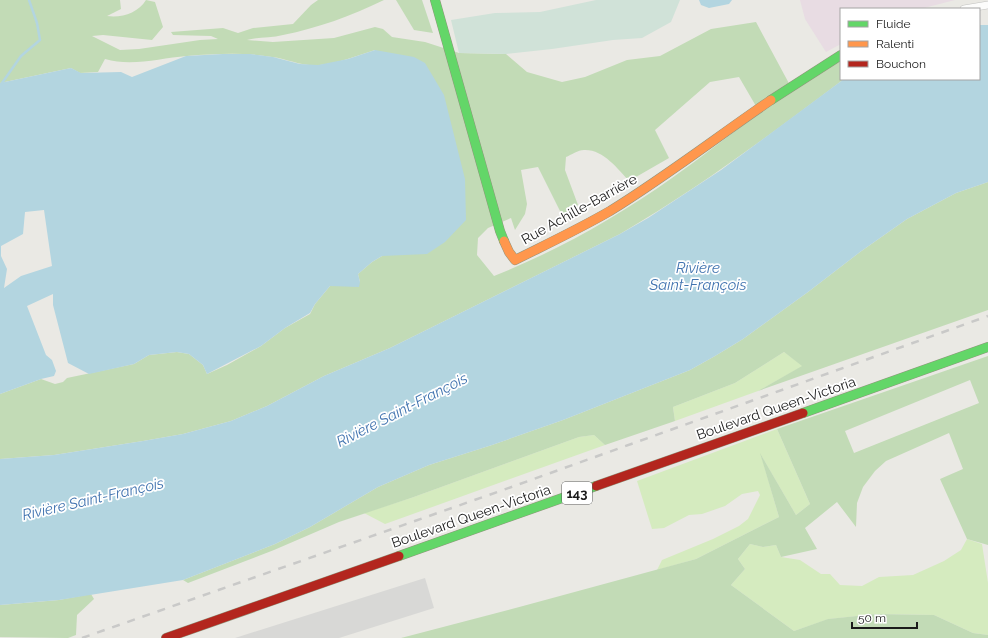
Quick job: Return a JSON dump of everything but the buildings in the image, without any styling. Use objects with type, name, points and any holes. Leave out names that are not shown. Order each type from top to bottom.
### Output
[{"type":"main road","name":"Rue Achille-Barrière","points":[[436,0],[500,231],[509,252],[515,260],[571,232],[621,204],[805,77],[840,56]]},
{"type":"main road","name":"Boulevard Queen-Victoria","points":[[166,638],[988,347]]},
{"type":"street","points":[[970,8],[988,5]]},
{"type":"shaded area","points":[[800,0],[955,0],[924,8],[840,8],[840,45],[826,52],[805,19]]},
{"type":"shaded area","points":[[425,578],[434,608],[339,638],[235,638]]},
{"type":"green space","points":[[0,0],[120,0],[121,9],[107,16],[129,14],[143,5],[146,0],[155,2],[163,27],[152,40],[103,35],[92,36],[120,50],[218,39],[211,36],[173,35],[171,32],[223,28],[238,33],[253,28],[293,24],[311,5],[318,0],[384,0],[347,16],[309,29],[278,36],[247,40],[273,42],[334,38],[375,27],[383,29],[392,37],[425,42],[459,53],[506,54],[527,72],[562,82],[585,77],[627,60],[660,56],[711,29],[756,22],[792,89],[840,62],[840,80],[843,80],[762,140],[706,179],[620,234],[390,348],[324,376],[267,406],[231,421],[183,434],[54,455],[0,459],[0,394],[41,379],[55,384],[63,382],[67,378],[134,364],[149,355],[177,352],[189,354],[203,365],[207,374],[227,365],[261,346],[285,328],[310,314],[315,304],[330,286],[360,282],[358,274],[382,256],[375,50],[341,61],[320,65],[302,64],[261,55],[218,54],[136,62],[105,59],[98,72],[80,73],[71,68],[0,83]],"holes":[[[739,77],[760,113],[683,170],[630,206],[608,220],[541,256],[494,276],[477,255],[478,238],[488,228],[511,218],[515,230],[525,214],[527,204],[521,170],[538,167],[562,215],[578,205],[565,170],[566,157],[582,150],[598,153],[610,161],[629,181],[669,158],[655,130],[710,82]]]},
{"type":"green space","points":[[396,0],[422,0],[433,33],[414,30]]},
{"type":"green space","points":[[596,0],[680,0],[671,22],[642,38],[613,40],[506,54],[459,53],[451,20],[495,13],[540,12]]},
{"type":"green space","points":[[988,182],[988,310],[758,391],[802,366],[784,352],[735,383],[673,407],[675,421],[605,445],[594,435],[579,437],[411,498],[339,522],[274,550],[188,583],[183,580],[275,544],[310,527],[378,487],[429,465],[563,420],[690,370],[743,339],[907,219],[956,193]]},
{"type":"green space","points":[[784,352],[803,366],[758,391],[675,421],[673,407],[735,383]]},
{"type":"green space","points":[[988,356],[988,545],[967,539],[940,479],[963,469],[949,433],[886,461],[875,471],[863,487],[857,503],[856,527],[837,502],[805,528],[817,549],[781,557],[776,545],[763,547],[750,544],[738,559],[745,569],[731,585],[794,631],[828,619],[876,614],[934,615],[973,633],[988,635],[988,638],[401,638],[696,559],[779,517],[760,453],[796,515],[810,504],[777,429]],"holes":[[[970,380],[979,403],[854,453],[845,431]]]},
{"type":"green space","points":[[777,429],[810,504],[796,515],[761,455],[779,517],[696,559],[657,570],[662,560],[713,539],[739,526],[748,519],[760,495],[758,491],[742,494],[725,506],[702,514],[689,515],[664,528],[652,529],[637,481]]},
{"type":"green space","points":[[594,435],[605,445],[385,524],[364,513],[411,498],[579,437]]},
{"type":"green space","points":[[967,539],[982,544],[988,583],[988,635],[973,633],[934,615],[876,614],[829,619],[794,631],[731,585],[745,569],[738,559],[750,544],[763,547],[776,545],[781,557],[800,560],[821,574],[830,574],[840,585],[862,586],[879,577],[913,575],[944,561],[961,550]]},
{"type":"green space","points":[[91,594],[94,599],[77,615],[76,635],[68,638],[0,637],[0,605],[59,600]]},
{"type":"water","points":[[699,0],[732,0],[729,4],[709,8],[701,5]]},
{"type":"water","name":"Rivière Saint-François","points":[[980,25],[988,25],[988,182],[956,193],[907,219],[743,339],[715,356],[690,370],[563,420],[429,465],[378,487],[310,527],[275,544],[183,580],[59,600],[0,605],[0,459],[54,455],[143,441],[183,434],[231,421],[267,406],[324,376],[390,348],[620,234],[648,218],[721,170],[843,80],[980,80]]},
{"type":"water","points":[[375,50],[414,57],[425,63],[444,95],[465,179],[466,220],[445,242],[427,254],[382,256],[358,274],[360,282],[359,287],[330,286],[315,304],[310,313],[285,328],[261,346],[207,374],[203,365],[189,354],[177,352],[149,355],[134,364],[89,374],[68,363],[53,305],[53,294],[27,306],[46,355],[52,360],[56,371],[54,376],[41,379],[0,394],[0,83],[71,68],[81,73],[121,72],[132,77],[186,56],[250,54],[273,57],[300,64],[318,65],[348,59]],"holes":[[[44,210],[52,266],[21,276],[4,288],[7,269],[1,256],[1,246],[23,234],[25,212]]]},
{"type":"waterway","points":[[2,83],[21,56],[40,40],[37,23],[29,0]]},
{"type":"railway","points":[[82,638],[503,490],[988,316]]},
{"type":"traffic: fast","points":[[435,0],[504,241]]},
{"type":"traffic: fast","points":[[771,100],[840,56]]},
{"type":"traffic: fast","points":[[803,413],[988,347]]},
{"type":"traffic: fast","points":[[399,556],[596,486]]},
{"type":"traffic: slow","points":[[504,241],[515,260],[587,224],[651,185],[771,100]]},
{"type":"traffic: jam","points":[[596,486],[803,413]]},
{"type":"traffic: jam","points":[[166,638],[399,556]]}]
